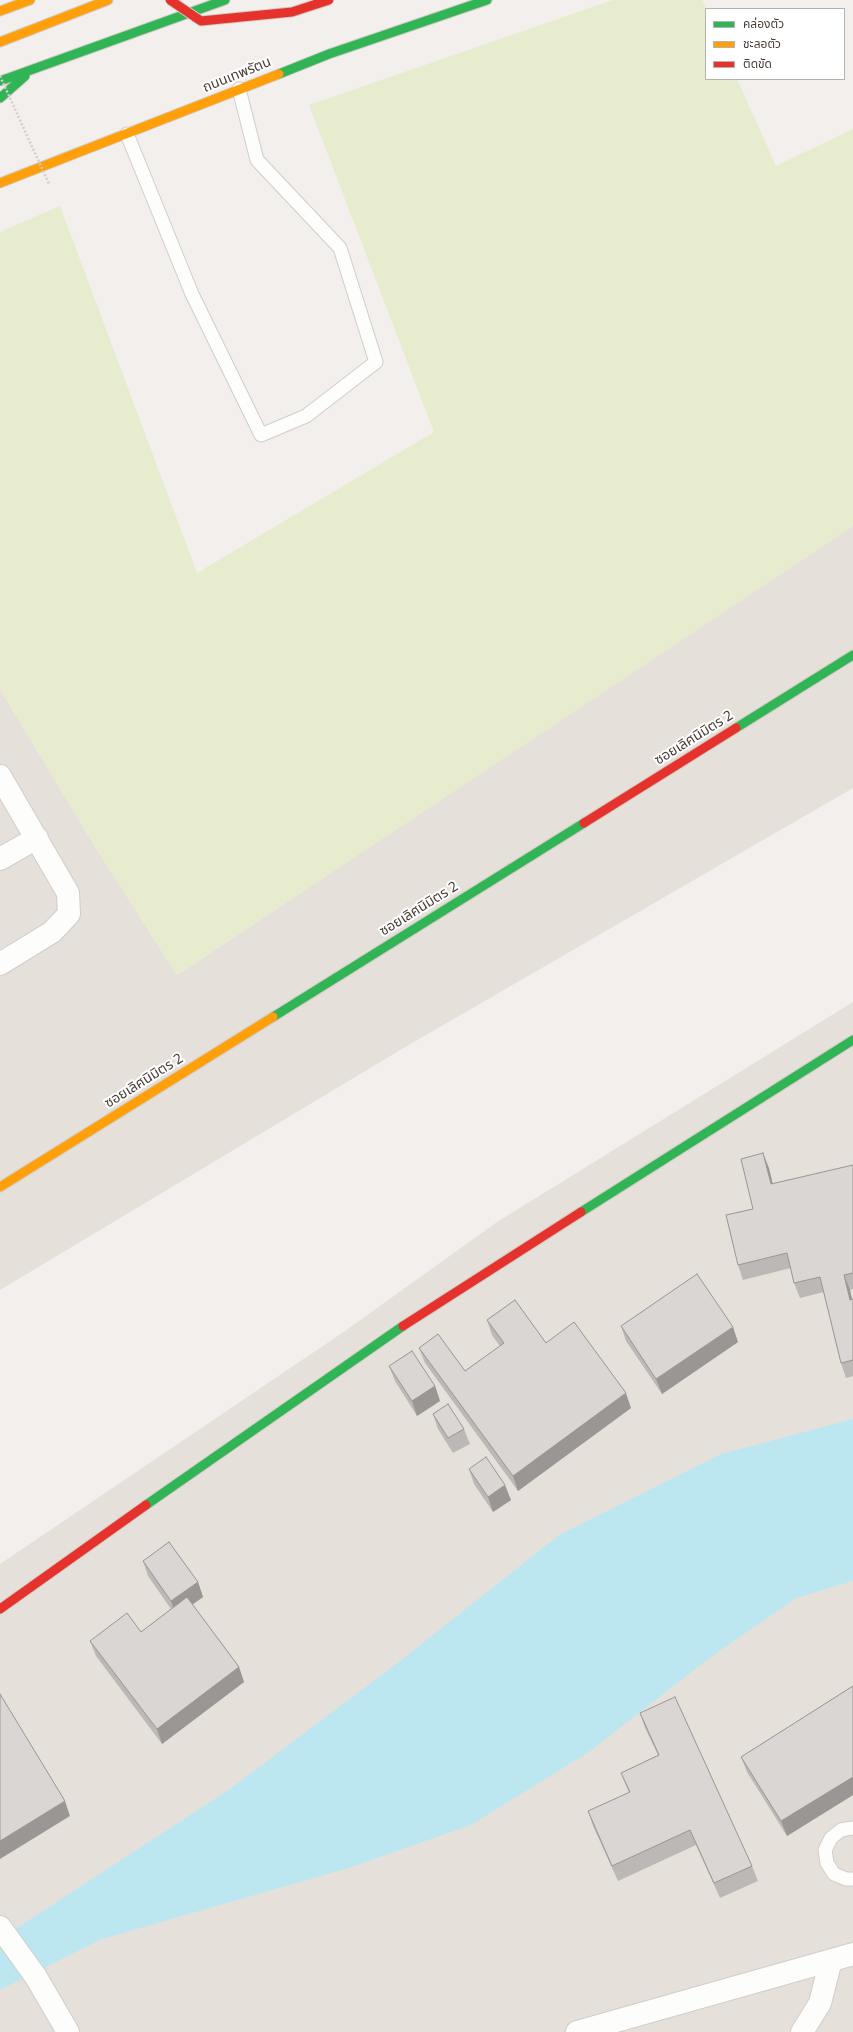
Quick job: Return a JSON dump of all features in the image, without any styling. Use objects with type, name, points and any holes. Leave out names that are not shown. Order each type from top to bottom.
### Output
[{"type":"main road","points":[[0,11],[30,0]]},
{"type":"main road","points":[[0,42],[108,0]]},
{"type":"main road","points":[[170,0],[201,21],[292,12],[329,0]]},
{"type":"main road","points":[[0,81],[225,0]]},
{"type":"main road","name":"ถนนเทพรัตน","points":[[0,183],[329,54],[487,0]]},
{"type":"main road","points":[[0,98],[33,69]]},
{"type":"main road","name":"ซอยเลิศนิมิตร 2","points":[[0,1187],[853,655]]},
{"type":"main road","points":[[0,1609],[330,1375],[412,1320],[853,1040]]},
{"type":"street","points":[[0,776],[68,893],[69,914],[52,932],[0,964]]},
{"type":"street","points":[[0,860],[37,838]]},
{"type":"street","points":[[0,1927],[36,1977],[68,2032]]},
{"type":"street","points":[[577,2032],[853,1954]]},
{"type":"street","points":[[802,2032],[820,2003],[831,1960]]},
{"type":"lane","points":[[127,134],[192,294],[261,436],[306,416],[376,362],[340,248],[257,160],[240,89]]},
{"type":"lane","points":[[853,1828],[841,1830],[830,1838],[825,1850],[827,1863],[834,1874],[846,1879],[853,1879],[853,1883]]},
{"type":"path","points":[[0,76],[49,184]]},
{"type":"shaded area","points":[[853,526],[853,788],[407,1046],[0,1290],[0,689],[94,845],[177,975]]},
{"type":"shaded area","points":[[853,1002],[853,2032],[0,2032],[0,1564],[345,1331],[497,1222]]},
{"type":"green space","points":[[613,0],[702,0],[706,8],[705,80],[737,80],[776,166],[853,129],[853,526],[177,975],[94,845],[0,689],[0,232],[60,206],[197,573],[434,432],[309,105]]},
{"type":"water","points":[[853,1419],[853,1581],[796,1598],[708,1659],[589,1752],[471,1825],[349,1868],[102,1939],[0,1990],[0,1939],[230,1789],[400,1661],[559,1535],[721,1454]]},
{"type":"building","points":[[763,1153],[771,1184],[853,1165],[853,1273],[844,1275],[850,1300],[853,1299],[853,1360],[841,1363],[820,1277],[794,1283],[787,1253],[738,1265],[726,1215],[753,1209],[741,1159]]},
{"type":"building","points":[[697,1274],[733,1327],[656,1379],[621,1326]]},
{"type":"building","points":[[515,1300],[546,1343],[574,1322],[626,1393],[513,1476],[419,1348],[438,1334],[465,1371],[504,1343],[487,1320]]},
{"type":"building","points":[[412,1351],[435,1386],[412,1401],[389,1366]]},
{"type":"building","points":[[448,1404],[464,1429],[448,1438],[433,1414]]},
{"type":"building","points":[[486,1457],[505,1485],[488,1497],[469,1469]]},
{"type":"building","points":[[169,1542],[198,1582],[171,1601],[143,1561]]},
{"type":"building","points":[[187,1597],[239,1667],[157,1729],[90,1641],[127,1613],[141,1632]]},
{"type":"building","points":[[853,1686],[853,1777],[781,1821],[741,1757]]},
{"type":"building","points":[[0,1694],[65,1801],[0,1841]]},
{"type":"building","points":[[675,1697],[752,1866],[714,1883],[690,1830],[612,1866],[588,1811],[630,1792],[621,1773],[659,1755],[640,1713]]},
{"type":"traffic: fast","points":[[0,81],[225,0]]},
{"type":"traffic: fast","points":[[279,74],[329,54],[487,0]]},
{"type":"traffic: fast","points":[[0,98],[25,76]]},
{"type":"traffic: fast","points":[[736,728],[853,655]]},
{"type":"traffic: fast","points":[[273,1017],[584,823]]},
{"type":"traffic: fast","points":[[581,1212],[853,1040]]},
{"type":"traffic: fast","points":[[146,1505],[403,1326]]},
{"type":"traffic: slow","points":[[0,11],[30,0]]},
{"type":"traffic: slow","points":[[0,42],[108,0]]},
{"type":"traffic: slow","points":[[0,183],[279,74]]},
{"type":"traffic: slow","points":[[0,1187],[273,1017]]},
{"type":"traffic: jam","points":[[170,0],[201,21],[292,12],[329,0]]},
{"type":"traffic: jam","points":[[584,823],[736,728]]},
{"type":"traffic: jam","points":[[403,1326],[581,1212]]},
{"type":"traffic: jam","points":[[0,1609],[146,1505]]}]
